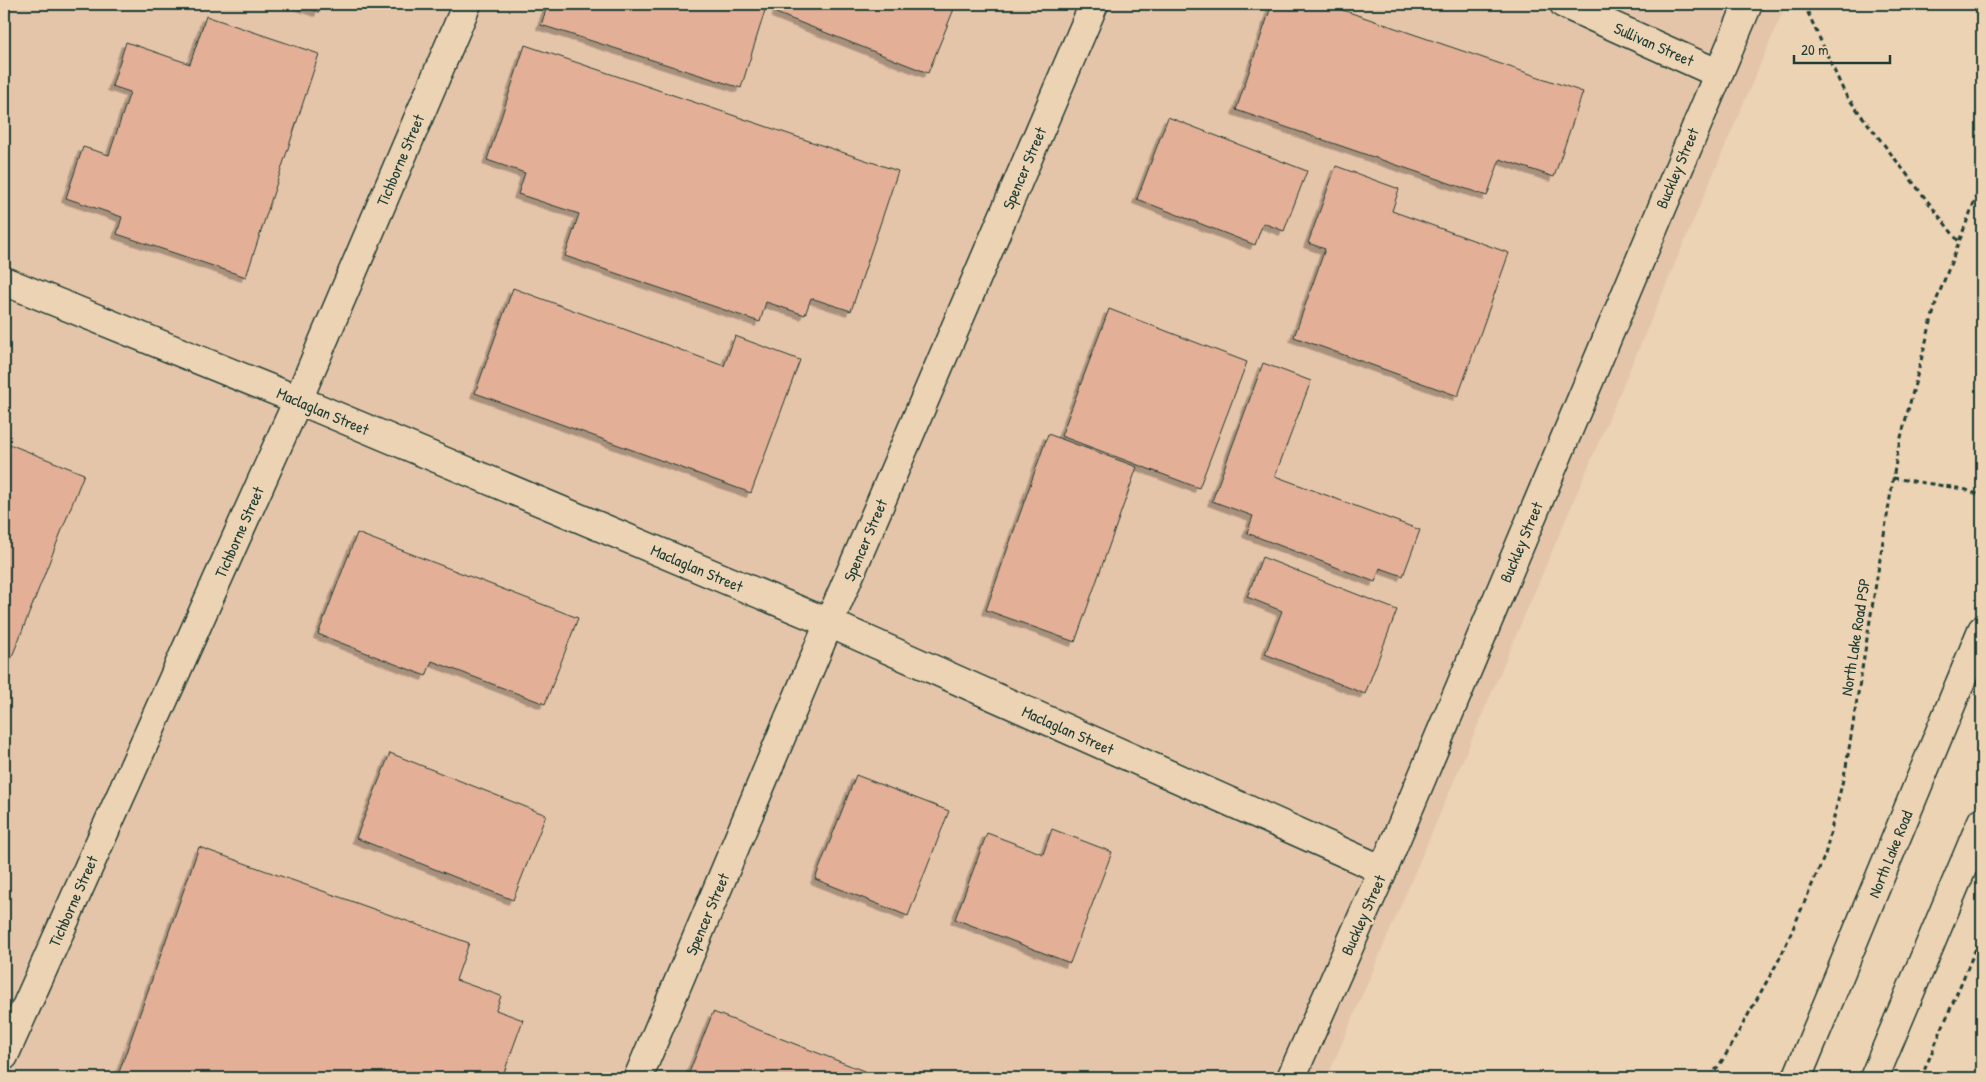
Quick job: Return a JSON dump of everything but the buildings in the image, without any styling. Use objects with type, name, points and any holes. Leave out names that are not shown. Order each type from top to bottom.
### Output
[{"type":"street","name":"Tichborne Street","points":[[4,1056],[298,400],[467,4]]},
{"type":"street","name":"Spencer Street","points":[[638,1078],[829,624],[1094,4]]},
{"type":"street","name":"Sullivan Street","points":[[1564,4],[1717,73]]},
{"type":"street","name":"Buckley Street","points":[[1291,1078],[1383,870],[1717,73],[1748,4]]},
{"type":"street","name":"Maclaglan Street","points":[[4,281],[298,400],[829,624],[1383,870]]},
{"type":"street","name":"North Lake Road","points":[[1798,1078],[1982,630]]},
{"type":"street","points":[[1874,1078],[1982,821]]},
{"type":"path","points":[[1804,4],[1845,94],[1959,242]]},
{"type":"path","name":"North Lake Road PSP","points":[[1710,1078],[1724,1058],[1781,956],[1824,855],[1846,767],[1898,449],[1937,299],[1982,182]]},
{"type":"path","points":[[1894,478],[1964,489],[1982,496]]},
{"type":"path","points":[[1921,1078],[1982,934]]},
{"type":"shaded area","points":[[4,4],[1786,4],[1327,1078],[4,1078]]}]
